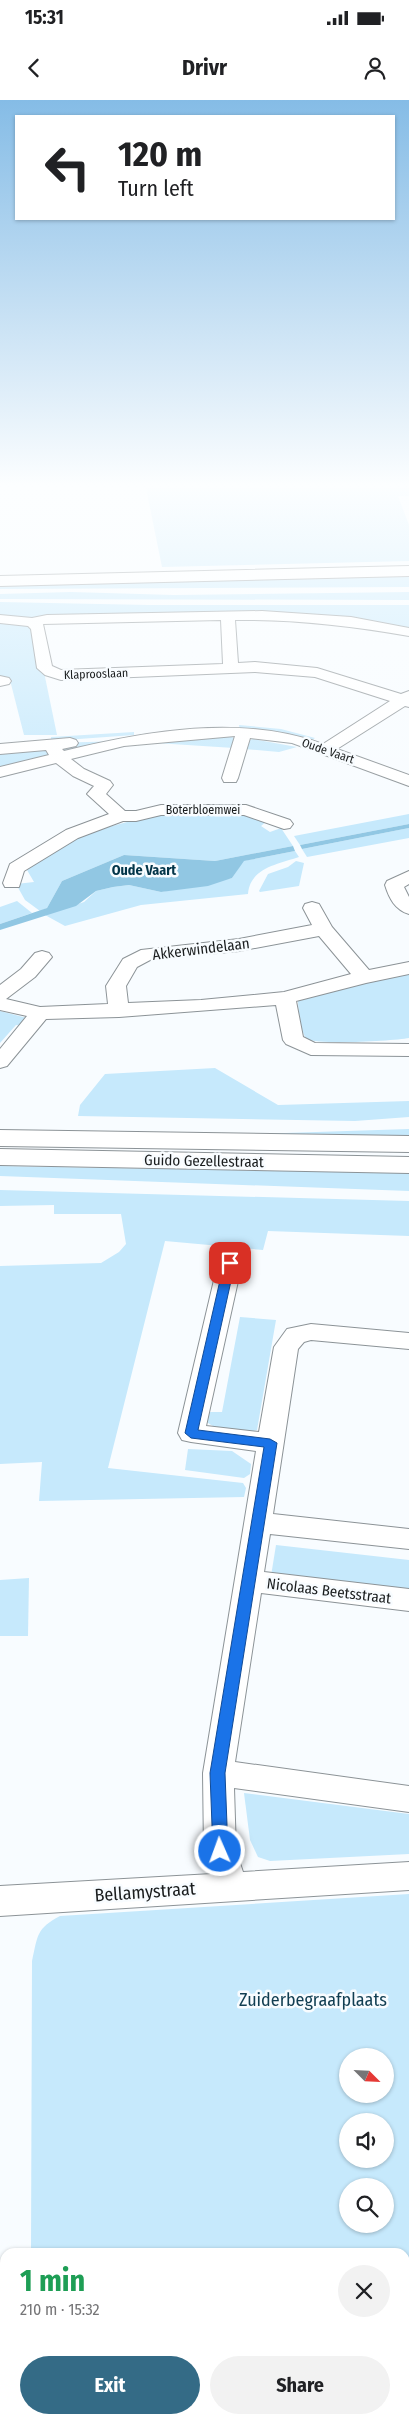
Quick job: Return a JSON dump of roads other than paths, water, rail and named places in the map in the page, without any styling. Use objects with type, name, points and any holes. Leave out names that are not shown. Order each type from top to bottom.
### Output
[{"type":"main road","name":"Guido Gezellestraat","points":[[0,1138],[409,1144]]},
{"type":"main road","name":"Guido Gezellestraat","points":[[0,1157],[409,1165]]},
{"type":"street","points":[[228,615],[230,662]]},
{"type":"street","points":[[0,619],[32,622],[47,619],[228,615],[351,621],[409,632]]},
{"type":"street","name":"Klaprooslaan","points":[[32,622],[38,627],[45,668],[60,676],[259,658],[331,666],[367,677]]},
{"type":"street","name":"Klaprooslaan","points":[[119,664],[230,662],[255,667],[317,673],[407,699]]},
{"type":"street","points":[[326,749],[407,699]]},
{"type":"street","points":[[230,778],[244,732]]},
{"type":"street","name":"Oude Vaart","points":[[0,749],[55,750],[145,738],[244,732],[295,739],[409,781]]},
{"type":"street","points":[[55,750],[81,774],[97,779],[104,785],[96,794],[121,816]]},
{"type":"street","name":"Oude Vaart","points":[[0,772],[55,750]]},
{"type":"street","name":"Boterbloemwei","points":[[12,883],[16,868],[72,834],[121,816],[136,816],[161,810],[246,810],[284,824]]},
{"type":"street","points":[[409,876],[394,885],[398,897],[409,908]]},
{"type":"street","points":[[312,908],[324,929],[364,977]]},
{"type":"street","name":"Akkerwindelaan","points":[[119,1011],[116,986],[130,963],[148,954],[239,945],[324,929]]},
{"type":"street","points":[[0,995],[28,973],[42,957]]},
{"type":"street","points":[[0,1004],[40,1013],[119,1011],[285,998],[364,977],[409,968]]},
{"type":"street","points":[[285,998],[293,1040],[311,1049],[409,1050]]},
{"type":"street","points":[[0,1062],[40,1013]]},
{"type":"street","points":[[230,1263],[191,1433],[270,1443]]},
{"type":"street","points":[[232,1886],[220,1851],[218,1773],[286,1346],[296,1335],[311,1332],[409,1342]]},
{"type":"street","points":[[258,1522],[409,1539]]},
{"type":"street","name":"Nicolaas Beetsstraat","points":[[250,1581],[409,1600]]},
{"type":"street","points":[[218,1773],[409,1799]]},
{"type":"street","name":"Bellamystraat","points":[[0,1901],[409,1876]]},
{"type":"district","name":"Oude Vaart","points":[[144,870]]},
{"type":"park label","name":"Zuiderbegraafplaats","points":[[313,2000]]}]
